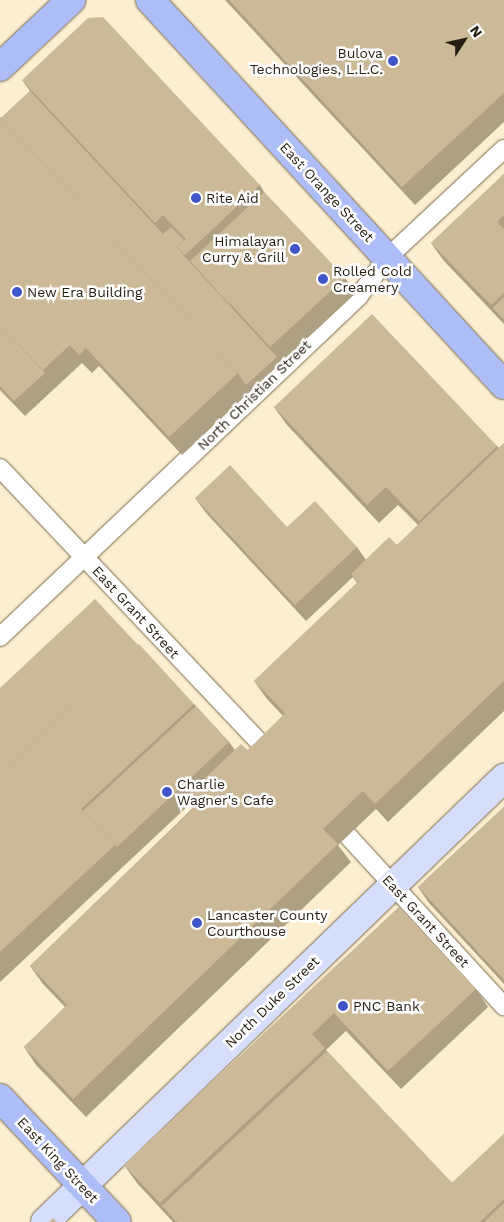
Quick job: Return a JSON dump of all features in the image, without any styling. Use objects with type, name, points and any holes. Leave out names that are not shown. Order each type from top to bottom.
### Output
[{"type":"main road","points":[[0,67],[71,0]]},
{"type":"main road","name":"East Orange Street","points":[[150,0],[504,385]]},
{"type":"main road","name":"North Duke Street","points":[[45,1222],[504,778]]},
{"type":"main road","name":"East King Street","points":[[0,1098],[116,1222]]},
{"type":"lane","name":"North Christian Street","points":[[0,637],[359,296],[387,258],[504,149]]},
{"type":"lane","name":"East Grant Street","points":[[0,468],[272,756]]},
{"type":"lane","name":"East Grant Street","points":[[348,836],[504,1006]]},
{"type":"building","name":"Bulova Technologies, L.L.C.","points":[[229,0],[504,0],[504,93],[402,187]]},
{"type":"building","name":"Rite Aid","points":[[103,17],[260,185],[185,255],[177,247],[186,239],[163,215],[155,223],[22,80],[88,18]]},
{"type":"building","points":[[30,91],[163,234],[171,227],[184,240],[177,247],[277,357],[246,385],[238,373],[1,118]]},
{"type":"building","points":[[0,117],[238,373],[169,437],[86,348],[79,355],[70,345],[43,370],[0,324]]},
{"type":"building","points":[[504,174],[504,215],[497,222],[504,229],[504,293],[491,305],[431,243]]},
{"type":"building","points":[[264,192],[303,233],[229,302],[231,306],[190,261]]},
{"type":"building","points":[[303,233],[345,278],[270,347],[229,302]]},
{"type":"building","points":[[504,297],[504,320],[493,308]]},
{"type":"building","points":[[372,314],[497,446],[419,521],[386,487],[367,505],[274,407]]},
{"type":"building","points":[[0,324],[45,373],[14,401],[0,386]]},
{"type":"building","points":[[504,443],[504,681],[375,804],[363,791],[323,829],[338,844],[73,1099],[24,1047],[67,1005],[30,966],[196,806],[186,796],[241,744],[248,750],[285,713],[254,681],[358,582],[351,574],[389,537],[397,545]]},
{"type":"building","points":[[230,465],[287,527],[315,501],[357,547],[295,605],[195,498]]},
{"type":"building","points":[[95,599],[138,645],[4,770],[0,765],[0,688]]},
{"type":"building","points":[[139,644],[194,704],[81,809],[115,845],[0,952],[0,765],[4,770]]},
{"type":"building","points":[[196,706],[229,742],[117,847],[83,811]]},
{"type":"building","points":[[504,807],[504,980],[418,887]]},
{"type":"building","points":[[399,907],[476,989],[388,1071],[334,1013],[312,1034],[325,1048],[160,1203],[124,1165]]},
{"type":"building","points":[[327,1051],[390,1118],[279,1222],[177,1222],[162,1206]]},
{"type":"building","points":[[390,1117],[452,1183],[504,1134],[504,1199],[480,1222],[279,1222]]},
{"type":"building","points":[[504,1203],[504,1222],[484,1222]]},
{"type":"building","points":[[53,1218],[57,1222],[49,1222]]},
{"type":"place","name":"Bulova Technologies, L.L.C.","points":[[393,61]]},
{"type":"place","name":"Rite Aid","points":[[196,198]]},
{"type":"place","name":"Himalayan Curry & Grill","points":[[295,249]]},
{"type":"place","name":"Rolled Cold Creamery","points":[[323,279]]},
{"type":"place","name":"New Era Building","points":[[17,292]]},
{"type":"place","name":"Charlie Wagner's Cafe","points":[[167,792]]},
{"type":"place","name":"Lancaster County Courthouse","points":[[197,923]]},
{"type":"place","name":"PNC Bank","points":[[343,1006]]}]
